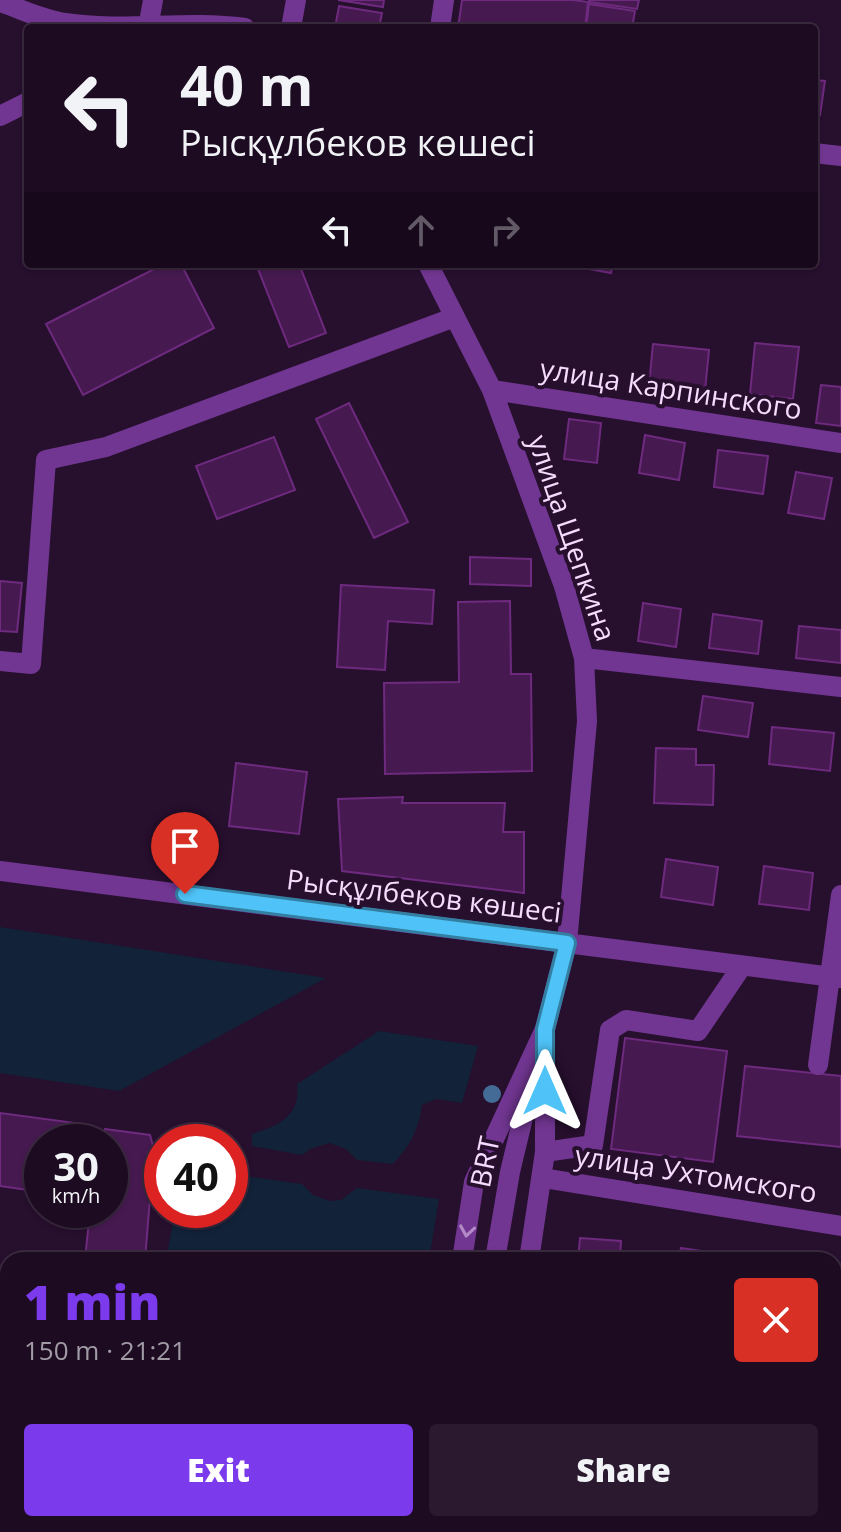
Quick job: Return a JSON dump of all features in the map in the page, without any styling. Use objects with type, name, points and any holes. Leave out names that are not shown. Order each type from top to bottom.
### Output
[{"type":"street","points":[[149,24],[153,0]]},
{"type":"street","points":[[292,24],[296,0]]},
{"type":"street","points":[[441,24],[444,0]]},
{"type":"street","points":[[0,2],[63,23],[84,24]]},
{"type":"street","points":[[0,116],[24,104]]},
{"type":"street","points":[[818,153],[841,156]]},
{"type":"street","name":"улица Щепкина","points":[[430,268],[492,390],[564,586],[584,658],[587,721],[567,943],[545,1029]]},
{"type":"street","points":[[0,661],[31,664],[46,460],[106,447],[455,317]]},
{"type":"street","name":"улица Карпинского","points":[[492,390],[841,443]]},
{"type":"street","points":[[584,658],[841,687]]},
{"type":"street","name":"Рысқұлбеков көшесі","points":[[0,871],[835,977]]},
{"type":"street","points":[[818,1065],[835,977],[841,895]]},
{"type":"street","points":[[545,1152],[593,1145],[610,1030],[626,1020],[698,1031],[742,966]]},
{"type":"street","points":[[530,1252],[545,1152],[545,1029]]},
{"type":"street","points":[[463,1252],[474,1182],[545,1029]]},
{"type":"street","name":"BRT","points":[[496,1252],[510,1172],[545,1029]]},
{"type":"street","name":"улица Ухтомского","points":[[543,1178],[841,1226]]},
{"type":"shaded area","points":[[0,927],[326,978],[119,1091],[0,1073]]},
{"type":"shaded area","points":[[379,1031],[478,1046],[462,1103],[436,1099],[422,1105],[412,1138],[393,1164],[357,1160],[346,1149],[329,1143],[302,1155],[252,1146],[252,1134],[279,1123],[292,1112],[297,1084]]},
{"type":"shaded area","points":[[248,1176],[302,1184],[313,1195],[330,1201],[341,1200],[357,1188],[439,1199],[430,1252],[167,1252],[172,1228],[248,1228]]},
{"type":"building","points":[[338,0],[384,0],[383,7]]},
{"type":"building","points":[[462,0],[588,2],[585,24],[459,24]]},
{"type":"building","points":[[589,0],[639,0],[637,9]]},
{"type":"building","points":[[589,4],[635,11],[633,24],[586,24]]},
{"type":"building","points":[[339,6],[382,13],[380,24],[336,24]]},
{"type":"building","points":[[818,80],[825,81],[818,115]]},
{"type":"building","points":[[156,268],[183,268],[214,328],[83,395],[46,324]]},
{"type":"building","points":[[258,268],[301,268],[326,333],[289,347]]},
{"type":"building","points":[[584,268],[612,268],[611,273]]},
{"type":"building","points":[[755,343],[799,347],[793,399],[750,394]]},
{"type":"building","points":[[653,344],[709,350],[704,401],[648,395]]},
{"type":"building","points":[[821,385],[841,387],[841,426],[816,423]]},
{"type":"building","points":[[349,403],[408,522],[374,538],[316,419]]},
{"type":"building","points":[[569,419],[601,423],[597,463],[564,459]]},
{"type":"building","points":[[645,435],[685,443],[679,480],[639,473]]},
{"type":"building","points":[[274,437],[295,490],[217,519],[196,466]]},
{"type":"building","points":[[718,450],[768,456],[763,494],[714,487]]},
{"type":"building","points":[[796,472],[832,478],[824,519],[788,513]]},
{"type":"building","points":[[470,557],[531,559],[531,586],[470,584]]},
{"type":"building","points":[[0,581],[22,583],[17,632],[0,631]]},
{"type":"building","points":[[341,585],[434,590],[432,624],[388,621],[385,670],[337,667]]},
{"type":"building","points":[[510,601],[511,674],[531,674],[532,771],[385,774],[384,683],[459,682],[458,602]]},
{"type":"building","points":[[643,603],[681,609],[676,647],[638,641]]},
{"type":"building","points":[[713,614],[762,621],[758,654],[709,648]]},
{"type":"building","points":[[799,626],[841,630],[841,663],[796,658]]},
{"type":"building","points":[[703,696],[753,703],[748,737],[698,730]]},
{"type":"building","points":[[772,727],[834,733],[830,771],[769,764]]},
{"type":"building","points":[[656,748],[696,749],[696,765],[714,765],[713,805],[654,803]]},
{"type":"building","points":[[236,763],[307,772],[299,834],[229,826]]},
{"type":"building","points":[[403,797],[402,803],[505,803],[503,832],[524,832],[524,893],[342,871],[338,799]]},
{"type":"building","points":[[666,859],[718,867],[713,905],[661,897]]},
{"type":"building","points":[[764,866],[813,873],[809,910],[759,904]]},
{"type":"building","points":[[625,1038],[727,1051],[713,1162],[611,1149]]},
{"type":"building","points":[[745,1066],[841,1076],[841,1147],[737,1136]]},
{"type":"building","points":[[0,1113],[83,1124],[24,1124],[24,1189],[0,1186]]},
{"type":"building","points":[[128,1132],[144,1134],[146,1252],[86,1252],[88,1228],[128,1228]]},
{"type":"building","points":[[580,1238],[621,1241],[620,1252],[579,1252]]},
{"type":"building","points":[[681,1248],[709,1252],[680,1252]]},
{"type":"route","points":[[185,894],[567,943],[545,1029],[545,1091]]}]
